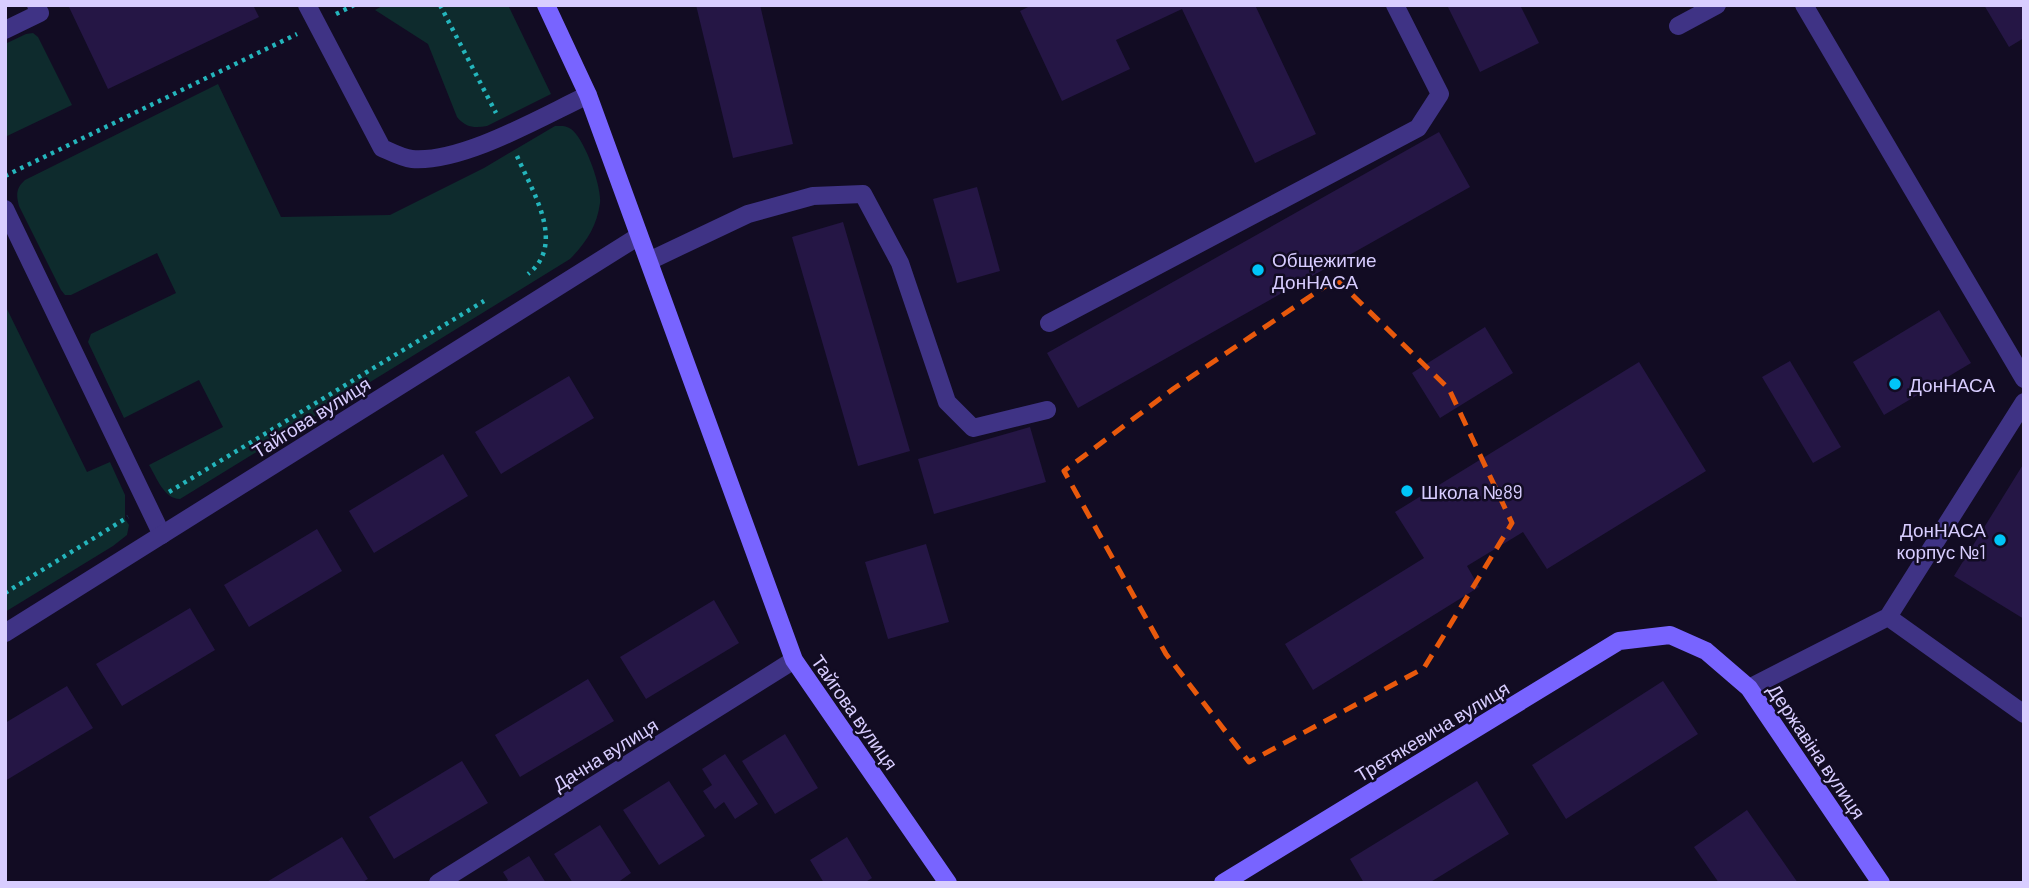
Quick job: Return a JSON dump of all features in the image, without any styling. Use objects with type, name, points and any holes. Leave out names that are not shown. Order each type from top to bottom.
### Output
[{"type":"street","points":[[5,30],[40,13],[36,5]]},
{"type":"street","points":[[307,5],[382,148],[409,159],[455,155],[588,95]]},
{"type":"street","name":"Тайгова вулиця","points":[[546,5],[588,95],[794,660],[948,883]]},
{"type":"street","points":[[1049,323],[1418,128],[1440,94],[1395,5]]},
{"type":"street","points":[[1678,26],[1717,5]]},
{"type":"street","points":[[1804,5],[2024,379]]},
{"type":"street","points":[[649,261],[748,214],[813,196],[863,194],[900,263],[947,402],[973,428],[1047,410]]},
{"type":"street","points":[[5,209],[162,535]]},
{"type":"street","name":"Тайгова вулиця","points":[[5,633],[639,236]]},
{"type":"street","points":[[1749,688],[1888,617],[2024,402]]},
{"type":"street","points":[[1888,617],[2024,715]]},
{"type":"street","name":"Державіна вулиця","points":[[1670,635],[1706,652],[1749,688],[1881,883]]},
{"type":"street","name":"Третякевича вулиця","points":[[1223,883],[1619,641],[1670,635]]},
{"type":"street","name":"Дачна вулиця","points":[[438,883],[794,660]]},
{"type":"path","points":[[5,176],[354,5]]},
{"type":"path","points":[[440,5],[507,133],[546,224],[545,248],[539,265],[524,277]]},
{"type":"path","points":[[5,593],[489,298]]},
{"type":"highlighted area","points":[[1336,279],[1449,389],[1512,523],[1424,668],[1249,762],[1166,654],[1064,471],[1173,389]]},
{"type":"green space","points":[[384,5],[508,5],[551,94],[487,126],[467,125],[457,117],[428,44],[375,10]]},
{"type":"green space","points":[[33,33],[38,37],[72,105],[5,137],[5,44]]},
{"type":"green space","points":[[218,84],[281,217],[390,215],[484,168],[555,126],[571,129],[581,142],[595,174],[600,203],[590,234],[570,259],[180,499],[165,492],[149,465],[223,427],[199,380],[124,418],[88,342],[91,334],[176,293],[157,253],[71,295],[65,295],[19,206],[17,195],[25,180]]},
{"type":"green space","points":[[5,305],[87,472],[110,462],[125,495],[125,519],[129,525],[127,535],[113,546],[5,612]]},
{"type":"building","points":[[68,5],[253,5],[259,17],[108,89]]},
{"type":"building","points":[[696,5],[760,5],[793,144],[733,158]]},
{"type":"building","points":[[1032,5],[1255,5],[1316,134],[1255,163],[1182,9],[1116,40],[1130,69],[1062,101],[1020,11]]},
{"type":"building","points":[[1447,5],[1520,5],[1539,43],[1480,72]]},
{"type":"building","points":[[1984,5],[2024,5],[2024,38],[2009,47]]},
{"type":"building","name":"Общежитие ДонНАСА","points":[[1439,132],[1470,187],[1078,408],[1047,353]]},
{"type":"building","points":[[977,187],[1000,271],[957,283],[933,199]]},
{"type":"building","points":[[843,222],[910,451],[858,466],[792,237]]},
{"type":"building","points":[[1939,310],[1971,363],[1884,415],[1853,362]]},
{"type":"building","points":[[1485,327],[1513,373],[1440,418],[1412,373]]},
{"type":"building","points":[[1790,361],[1841,447],[1813,463],[1762,377]]},
{"type":"building","points":[[1639,362],[1706,471],[1547,569],[1523,532],[1467,566],[1479,587],[1313,690],[1285,644],[1424,558],[1395,512]]},
{"type":"building","points":[[569,376],[594,418],[501,474],[475,432]]},
{"type":"building","points":[[1030,427],[1046,482],[934,514],[918,459]]},
{"type":"building","points":[[443,454],[468,496],[374,553],[349,511]]},
{"type":"building","name":"ДонНАСА корпус №1","points":[[2024,463],[2024,619],[1954,576]]},
{"type":"building","points":[[317,529],[342,571],[249,627],[224,585]]},
{"type":"building","points":[[926,544],[949,622],[888,639],[865,562]]},
{"type":"building","points":[[714,600],[739,643],[646,699],[620,657]]},
{"type":"building","points":[[190,608],[215,650],[122,706],[96,664]]},
{"type":"building","points":[[588,679],[614,721],[520,777],[495,735]]},
{"type":"building","points":[[1663,681],[1698,734],[1566,819],[1532,765]]},
{"type":"building","points":[[67,686],[93,728],[5,781],[5,723]]},
{"type":"building","points":[[785,734],[818,788],[775,814],[742,761]]},
{"type":"building","points":[[725,754],[758,804],[735,819],[724,802],[715,809],[703,791],[712,785],[702,769]]},
{"type":"building","points":[[462,761],[488,803],[394,859],[369,817]]},
{"type":"building","points":[[669,781],[705,836],[659,865],[623,810]]},
{"type":"building","points":[[1477,781],[1509,834],[1429,883],[1364,883],[1350,859]]},
{"type":"building","points":[[1747,810],[1798,883],[1719,883],[1694,847]]},
{"type":"building","points":[[600,825],[631,873],[617,883],[573,883],[554,854]]},
{"type":"building","points":[[342,837],[368,879],[361,883],[265,883]]},
{"type":"building","points":[[847,837],[872,878],[864,883],[824,883],[810,860]]},
{"type":"building","points":[[529,856],[546,883],[504,883],[508,880],[503,872]]},
{"type":"place","name":"Общежитие ДонНАСА","points":[[1258,270]]},
{"type":"place","name":"ДонНАСА","points":[[1895,384]]},
{"type":"place","name":"Школа №89","points":[[1407,491]]},
{"type":"place","name":"ДонНАСА корпус №1","points":[[2000,540]]}]
